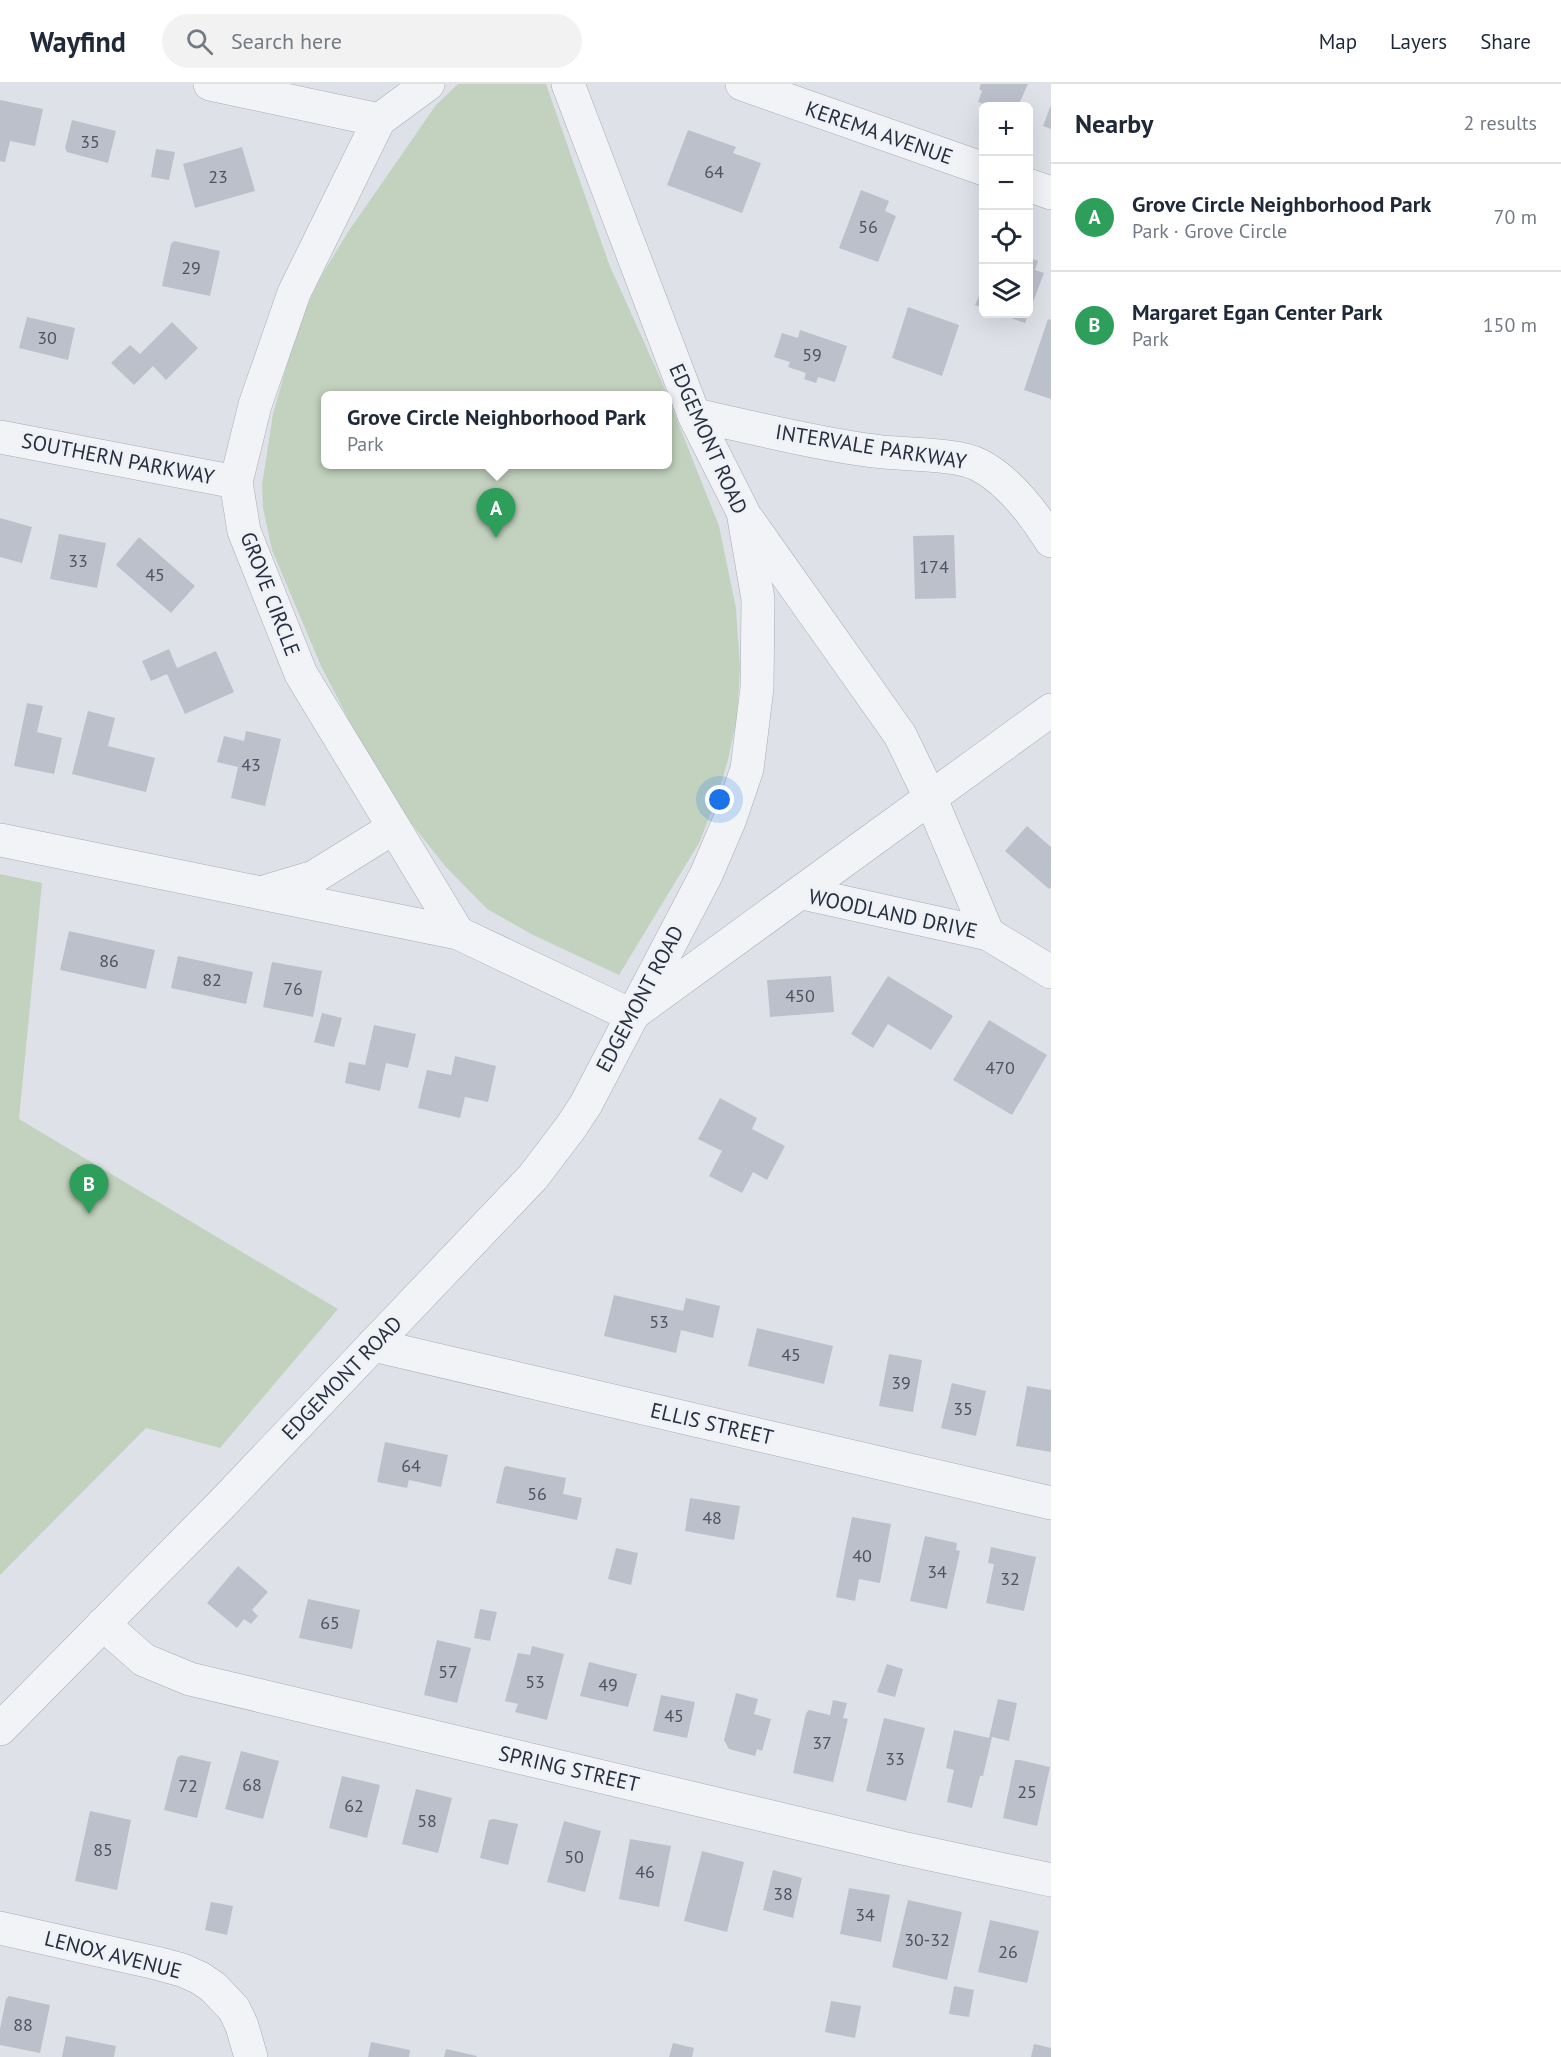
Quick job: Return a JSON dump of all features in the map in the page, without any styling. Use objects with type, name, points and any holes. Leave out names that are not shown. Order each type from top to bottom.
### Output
[{"type":"street","points":[[210,84],[379,120]]},
{"type":"street","name":"GROVE CIRCLE","points":[[428,84],[379,120],[294,293],[255,405],[236,482],[244,531],[301,674],[458,933]]},
{"type":"street","name":"EDGEMONT ROAD","points":[[0,1729],[221,1505],[532,1177],[555,1149],[586,1104],[706,875],[730,819],[747,769],[757,688],[758,599],[743,512],[694,415],[568,84]]},
{"type":"street","name":"KEREMA AVENUE","points":[[742,84],[979,167]]},
{"type":"street","points":[[1033,186],[1051,193]]},
{"type":"street","name":"INTERVALE PARKWAY","points":[[694,415],[873,451],[962,459],[978,464],[1012,492],[1036,517],[1051,541]]},
{"type":"street","name":"SOUTHERN PARKWAY","points":[[0,436],[236,482]]},
{"type":"street","name":"WOODLAND DRIVE","points":[[743,512],[900,735],[930,797],[988,934]]},
{"type":"street","points":[[802,893],[1051,710]]},
{"type":"street","points":[[259,892],[275,890],[314,877],[393,828]]},
{"type":"street","points":[[0,840],[458,933],[631,1015]]},
{"type":"street","name":"WOODLAND DRIVE","points":[[631,1015],[802,893],[988,934],[1051,972]]},
{"type":"street","name":"ELLIS STREET","points":[[373,1345],[1051,1503]]},
{"type":"street","name":"SPRING STREET","points":[[103,1624],[144,1660],[190,1679],[891,1845],[1051,1880]]},
{"type":"street","name":"LENOX AVENUE","points":[[0,1928],[156,1963],[200,1978],[213,1987],[234,2009],[242,2026],[251,2057]]},
{"type":"green space","points":[[458,84],[546,84],[609,264],[666,391],[321,391],[321,469],[672,469],[672,407],[719,526],[736,608],[740,668],[737,717],[728,760],[716,801],[699,843],[619,975],[533,935],[487,909],[445,866],[411,823],[357,736],[321,666],[272,550],[263,508],[262,485],[273,414],[299,322],[323,273],[348,232],[436,105]]},
{"type":"green space","points":[[0,874],[42,883],[19,1119],[338,1309],[220,1448],[146,1428],[0,1575]]},
{"type":"building","points":[[981,84],[1028,84],[1020,102],[979,102],[978,102],[982,91],[979,89]]},
{"type":"building","points":[[0,100],[43,109],[35,146],[10,141],[5,162],[0,161]]},
{"type":"building","points":[[1051,105],[1051,129],[1043,126]]},
{"type":"building","points":[[72,120],[116,131],[108,163],[67,152],[65,148]]},
{"type":"building","points":[[688,130],[736,147],[733,153],[761,163],[742,213],[667,185]]},
{"type":"building","points":[[242,147],[255,191],[195,208],[183,164]]},
{"type":"building","points":[[156,149],[175,152],[169,180],[151,177]]},
{"type":"building","points":[[861,190],[889,201],[885,211],[896,216],[878,262],[839,248]]},
{"type":"building","points":[[174,241],[220,251],[210,296],[162,286],[171,244]]},
{"type":"building","points":[[1033,259],[1038,261],[1035,270],[1044,273],[1033,302]]},
{"type":"building","points":[[908,307],[959,325],[942,376],[892,358]]},
{"type":"building","points":[[27,317],[75,328],[68,360],[19,348]]},
{"type":"building","points":[[1011,318],[1027,318],[1025,323]]},
{"type":"building","points":[[1048,319],[1051,320],[1051,399],[1024,390]]},
{"type":"building","points":[[172,322],[198,348],[166,380],[153,366],[134,385],[111,363],[130,345],[140,354]]},
{"type":"building","points":[[800,330],[847,346],[835,382],[818,377],[816,383],[804,379],[806,373],[788,367],[790,362],[774,357],[782,333],[798,338]]},
{"type":"building","points":[[0,518],[32,527],[22,563],[0,557]]},
{"type":"building","points":[[59,534],[106,543],[97,588],[50,579]]},
{"type":"building","points":[[954,535],[956,598],[915,599],[913,536]]},
{"type":"building","points":[[139,537],[195,586],[171,613],[116,565]]},
{"type":"building","points":[[169,649],[177,668],[216,651],[234,692],[185,714],[167,674],[151,681],[142,661]]},
{"type":"building","points":[[27,703],[43,706],[37,732],[62,738],[54,774],[14,766]]},
{"type":"building","points":[[88,711],[115,718],[108,746],[155,758],[146,792],[72,774]]},
{"type":"building","points":[[246,731],[281,739],[265,806],[231,798],[238,767],[217,762],[224,736],[244,741]]},
{"type":"building","points":[[1027,826],[1051,847],[1051,887],[1049,889],[1005,851]]},
{"type":"building","points":[[69,931],[155,950],[146,989],[60,970]]},
{"type":"building","points":[[178,956],[253,972],[246,1004],[171,988]]},
{"type":"building","points":[[272,962],[322,971],[313,1017],[263,1007]]},
{"type":"building","points":[[831,976],[834,1012],[770,1017],[767,980]]},
{"type":"building","points":[[888,976],[953,1016],[931,1050],[888,1024],[873,1048],[851,1034]]},
{"type":"building","points":[[322,1013],[342,1018],[334,1047],[314,1042]]},
{"type":"building","points":[[989,1020],[1047,1055],[1012,1115],[953,1080]]},
{"type":"building","points":[[374,1025],[416,1034],[408,1068],[386,1063],[380,1091],[345,1083],[349,1062],[365,1065]]},
{"type":"building","points":[[455,1056],[496,1066],[488,1102],[465,1097],[460,1118],[418,1108],[427,1070],[451,1075]]},
{"type":"building","points":[[720,1098],[757,1118],[752,1129],[785,1146],[767,1180],[753,1172],[742,1193],[709,1176],[722,1151],[698,1139]]},
{"type":"building","points":[[614,1295],[683,1311],[686,1298],[720,1306],[713,1338],[681,1330],[676,1353],[604,1336]]},
{"type":"building","points":[[757,1328],[833,1346],[824,1384],[748,1366]]},
{"type":"building","points":[[889,1354],[922,1360],[913,1412],[879,1406]]},
{"type":"building","points":[[952,1383],[986,1391],[976,1436],[941,1428]]},
{"type":"building","points":[[1027,1386],[1051,1390],[1051,1452],[1016,1446]]},
{"type":"building","points":[[385,1442],[448,1455],[441,1487],[409,1480],[407,1488],[377,1482]]},
{"type":"building","points":[[506,1466],[566,1478],[563,1494],[582,1498],[577,1520],[496,1503]]},
{"type":"building","points":[[690,1498],[740,1506],[734,1540],[685,1531]]},
{"type":"building","points":[[852,1517],[891,1524],[880,1583],[859,1579],[855,1601],[836,1597]]},
{"type":"building","points":[[925,1536],[957,1543],[956,1550],[960,1551],[947,1609],[910,1601]]},
{"type":"building","points":[[991,1547],[1036,1557],[1024,1611],[986,1603],[994,1564],[988,1563]]},
{"type":"building","points":[[616,1548],[638,1553],[631,1585],[608,1579]]},
{"type":"building","points":[[238,1566],[268,1592],[252,1610],[258,1616],[251,1624],[244,1619],[237,1628],[207,1603]]},
{"type":"building","points":[[308,1599],[360,1610],[352,1649],[299,1638]]},
{"type":"building","points":[[480,1609],[497,1612],[490,1641],[474,1638]]},
{"type":"building","points":[[437,1640],[471,1648],[457,1703],[424,1695]]},
{"type":"building","points":[[532,1646],[564,1654],[547,1720],[515,1712],[518,1704],[505,1701],[518,1653],[530,1655]]},
{"type":"building","points":[[589,1662],[637,1674],[628,1707],[580,1696]]},
{"type":"building","points":[[887,1664],[903,1669],[895,1697],[877,1692]]},
{"type":"building","points":[[736,1693],[758,1699],[754,1714],[771,1719],[762,1751],[757,1749],[755,1756],[729,1749],[724,1740]]},
{"type":"building","points":[[661,1695],[695,1702],[687,1738],[653,1731]]},
{"type":"building","points":[[998,1699],[1017,1703],[1009,1741],[992,1737],[983,1776],[980,1776],[972,1808],[947,1802],[954,1770],[946,1768],[954,1730],[989,1738]]},
{"type":"building","points":[[833,1700],[847,1703],[843,1718],[848,1719],[833,1782],[793,1773],[806,1713],[809,1710],[830,1715]]},
{"type":"building","points":[[884,1718],[925,1728],[906,1801],[866,1791]]},
{"type":"building","points":[[241,1751],[279,1761],[263,1819],[225,1809]]},
{"type":"building","points":[[181,1755],[211,1762],[197,1818],[164,1810],[177,1758]]},
{"type":"building","points":[[1015,1760],[1050,1767],[1037,1826],[1003,1818]]},
{"type":"building","points":[[342,1776],[380,1785],[367,1838],[329,1828]]},
{"type":"building","points":[[416,1789],[452,1798],[438,1853],[402,1844]]},
{"type":"building","points":[[90,1811],[131,1820],[117,1890],[75,1881]]},
{"type":"building","points":[[489,1820],[518,1824],[508,1865],[480,1858]]},
{"type":"building","points":[[564,1821],[601,1831],[585,1892],[547,1882]]},
{"type":"building","points":[[630,1839],[671,1846],[659,1907],[619,1899]]},
{"type":"building","points":[[702,1851],[744,1862],[727,1932],[684,1921]]},
{"type":"building","points":[[773,1870],[802,1878],[793,1918],[763,1910]]},
{"type":"building","points":[[849,1888],[890,1895],[881,1942],[840,1934]]},
{"type":"building","points":[[908,1900],[962,1912],[947,1980],[892,1967]]},
{"type":"building","points":[[211,1902],[233,1906],[227,1935],[205,1930]]},
{"type":"building","points":[[990,1920],[1039,1931],[1027,1983],[978,1972]]},
{"type":"building","points":[[954,1986],[974,1990],[969,2017],[949,2014]]},
{"type":"building","points":[[9,1996],[50,2005],[40,2053],[0,2045],[0,2029],[6,1999]]},
{"type":"building","points":[[831,2001],[861,2006],[855,2038],[825,2032]]},
{"type":"building","points":[[66,2036],[116,2046],[114,2057],[62,2057]]},
{"type":"building","points":[[371,2042],[410,2050],[409,2057],[368,2057]]},
{"type":"building","points":[[673,2043],[694,2048],[692,2057],[669,2057]]},
{"type":"building","points":[[1034,2044],[1051,2048],[1051,2057],[1031,2057]]},
{"type":"building","points":[[446,2049],[477,2056],[444,2057]]},
{"type":"place","name":"Grove Circle Neighborhood Park","points":[[496,538]]},
{"type":"place","name":"Margaret Egan Center Park","points":[[89,1214]]}]
